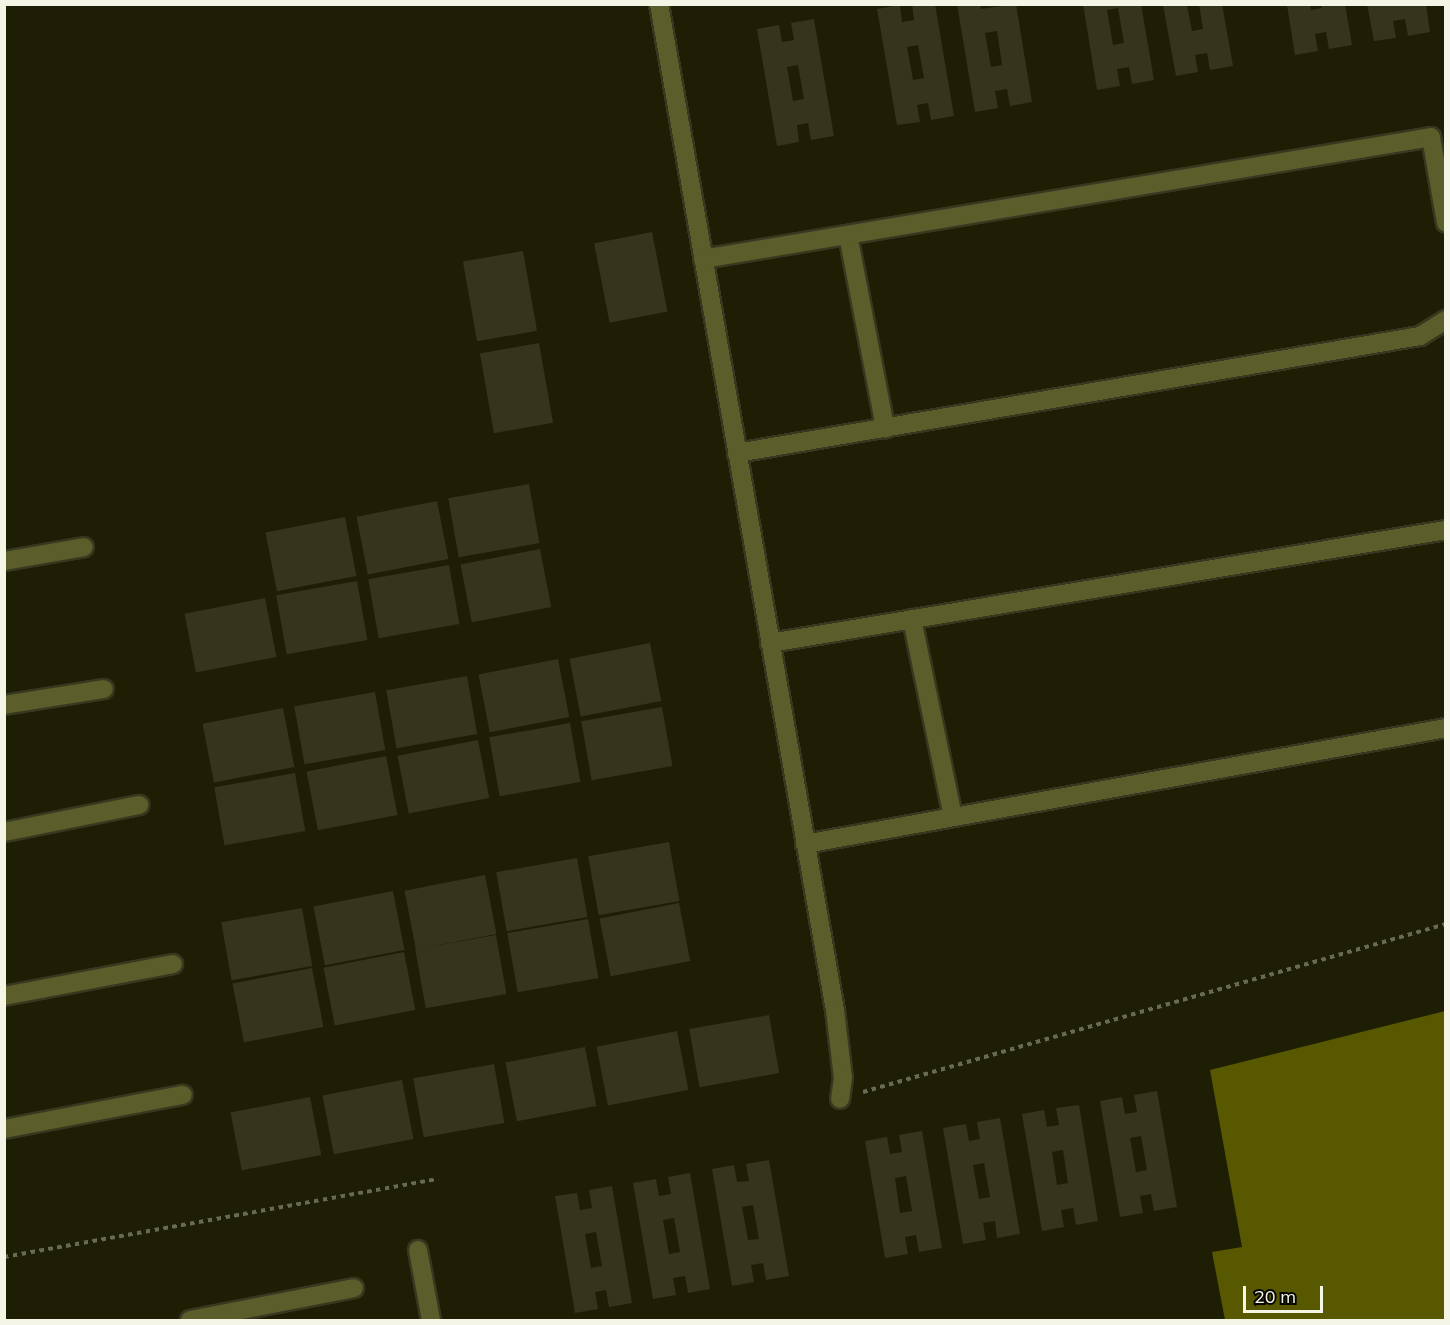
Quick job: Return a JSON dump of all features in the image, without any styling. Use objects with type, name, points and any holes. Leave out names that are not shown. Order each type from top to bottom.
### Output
[{"type":"street","points":[[658,4],[835,1010],[843,1078],[840,1099]]},
{"type":"street","points":[[703,259],[1431,137],[1446,223]]},
{"type":"street","points":[[848,235],[885,428]]},
{"type":"street","points":[[737,453],[1419,336],[1446,320]]},
{"type":"street","points":[[770,643],[1446,530]]},
{"type":"street","points":[[4,561],[84,547]]},
{"type":"street","points":[[912,619],[953,817]]},
{"type":"street","points":[[4,705],[104,688]]},
{"type":"street","points":[[805,844],[1446,728]]},
{"type":"street","points":[[4,832],[139,806]]},
{"type":"street","points":[[4,996],[173,964]]},
{"type":"street","points":[[4,1129],[183,1095]]},
{"type":"street","points":[[418,1250],[431,1320]]},
{"type":"street","points":[[190,1320],[354,1288]]},
{"type":"path","points":[[840,1099],[1446,924]]},
{"type":"path","points":[[4,1257],[438,1179]]},
{"type":"shaded area","points":[[1445,1011],[1445,1320],[1225,1320],[1212,1252],[1242,1247],[1210,1070]]},
{"type":"building","points":[[912,4],[935,4],[954,116],[931,120],[928,103],[917,105],[920,122],[897,125],[877,9],[900,5],[902,22],[914,20]],"holes":[[[918,45],[924,78],[913,80],[907,47]]]},
{"type":"building","points":[[957,4],[980,4],[981,9],[1016,4],[1032,102],[1010,106],[1007,89],[995,91],[998,108],[975,112]],"holes":[[[997,31],[1002,65],[991,67],[985,33]]]},
{"type":"building","points":[[1083,4],[1141,4],[1154,80],[1132,84],[1129,67],[1117,69],[1120,86],[1097,90]],"holes":[[[1118,8],[1124,43],[1113,45],[1107,10]]]},
{"type":"building","points":[[1199,4],[1222,4],[1233,66],[1210,70],[1207,53],[1195,55],[1198,72],[1176,76],[1163,5],[1187,5],[1192,31],[1203,29]]},
{"type":"building","points":[[1321,4],[1345,4],[1352,45],[1329,49],[1326,32],[1315,34],[1318,51],[1295,55],[1287,5],[1310,5],[1311,10],[1322,8]]},
{"type":"building","points":[[1367,4],[1426,4],[1430,32],[1408,36],[1405,19],[1393,21],[1396,38],[1374,41]]},
{"type":"building","points":[[814,19],[834,136],[811,140],[808,123],[797,125],[799,142],[777,146],[757,29],[779,25],[782,42],[794,40],[791,23]],"holes":[[[798,65],[804,99],[793,101],[787,67]]]},
{"type":"building","points":[[652,232],[667,312],[610,323],[594,243]]},
{"type":"building","points":[[523,251],[537,331],[477,341],[463,262]]},
{"type":"building","points":[[539,343],[553,423],[494,433],[480,353]]},
{"type":"building","points":[[529,484],[539,543],[459,557],[448,498]]},
{"type":"building","points":[[437,501],[448,559],[368,575],[357,517]]},
{"type":"building","points":[[345,517],[356,576],[277,591],[265,532]]},
{"type":"building","points":[[540,549],[551,607],[472,622],[460,564]]},
{"type":"building","points":[[449,565],[459,624],[379,638],[368,579]]},
{"type":"building","points":[[357,581],[367,640],[287,654],[276,595]]},
{"type":"building","points":[[265,598],[276,657],[196,673],[185,614]]},
{"type":"building","points":[[650,643],[661,701],[581,717],[570,659]]},
{"type":"building","points":[[558,659],[569,717],[490,732],[478,674]]},
{"type":"building","points":[[467,676],[477,734],[396,748],[386,690]]},
{"type":"building","points":[[375,692],[385,750],[304,764],[294,706]]},
{"type":"building","points":[[662,707],[672,766],[592,780],[581,721]]},
{"type":"building","points":[[283,708],[294,767],[214,783],[203,724]]},
{"type":"building","points":[[570,723],[580,782],[500,796],[489,737]]},
{"type":"building","points":[[478,740],[489,798],[409,814],[398,756]]},
{"type":"building","points":[[386,756],[397,815],[318,830],[306,771]]},
{"type":"building","points":[[295,773],[305,831],[224,845],[214,787]]},
{"type":"building","points":[[669,842],[679,901],[599,915],[588,856]]},
{"type":"building","points":[[577,858],[587,917],[507,931],[496,872]]},
{"type":"building","points":[[485,875],[496,934],[416,950],[405,891]]},
{"type":"building","points":[[393,891],[404,950],[325,965],[313,906]]},
{"type":"building","points":[[679,903],[690,961],[611,976],[599,918]]},
{"type":"building","points":[[302,908],[312,966],[231,980],[221,922]]},
{"type":"building","points":[[588,919],[598,978],[518,992],[507,933]]},
{"type":"building","points":[[496,935],[506,994],[426,1008],[415,949]]},
{"type":"building","points":[[404,952],[415,1010],[335,1026],[324,968]]},
{"type":"building","points":[[312,968],[323,1027],[244,1042],[232,983]]},
{"type":"building","points":[[769,1015],[779,1073],[699,1087],[689,1029]]},
{"type":"building","points":[[677,1031],[688,1090],[608,1106],[597,1047]]},
{"type":"building","points":[[585,1047],[596,1106],[517,1121],[505,1062]]},
{"type":"building","points":[[494,1064],[504,1123],[424,1137],[413,1078]]},
{"type":"building","points":[[402,1080],[413,1139],[334,1154],[322,1095]]},
{"type":"building","points":[[1157,1091],[1177,1207],[1154,1211],[1151,1194],[1140,1196],[1143,1213],[1120,1217],[1100,1101],[1122,1097],[1125,1114],[1137,1112],[1134,1095]],"holes":[[[1141,1136],[1147,1170],[1136,1172],[1130,1138]]]},
{"type":"building","points":[[310,1097],[321,1155],[242,1170],[230,1112]]},
{"type":"building","points":[[1079,1105],[1098,1221],[1076,1225],[1073,1208],[1061,1210],[1064,1227],[1042,1231],[1022,1114],[1044,1110],[1047,1127],[1059,1125],[1056,1108]],"holes":[[[1063,1150],[1068,1183],[1057,1185],[1052,1152]]]},
{"type":"building","points":[[1000,1118],[1020,1234],[997,1238],[995,1221],[983,1223],[986,1240],[963,1244],[943,1128],[966,1124],[969,1141],[980,1139],[977,1122]],"holes":[[[984,1163],[990,1197],[979,1199],[973,1165]]]},
{"type":"building","points":[[922,1131],[942,1248],[919,1252],[916,1235],[905,1237],[908,1254],[885,1258],[865,1141],[887,1137],[890,1154],[902,1152],[899,1135]],"holes":[[[906,1176],[912,1211],[900,1213],[895,1178]]]},
{"type":"building","points":[[769,1160],[789,1276],[766,1280],[763,1263],[751,1265],[754,1282],[732,1286],[712,1169],[734,1165],[737,1182],[749,1181],[746,1164]],"holes":[[[753,1205],[759,1239],[748,1240],[742,1207]]]},
{"type":"building","points":[[690,1173],[710,1289],[688,1293],[685,1276],[673,1278],[676,1295],[653,1299],[633,1183],[656,1179],[659,1196],[671,1194],[668,1177]],"holes":[[[674,1218],[680,1252],[669,1254],[663,1220]]]},
{"type":"building","points":[[612,1186],[632,1303],[609,1307],[606,1290],[595,1292],[598,1309],[575,1313],[555,1196],[577,1193],[580,1210],[592,1208],[589,1190]],"holes":[[[596,1232],[602,1266],[591,1268],[585,1234]]]}]
